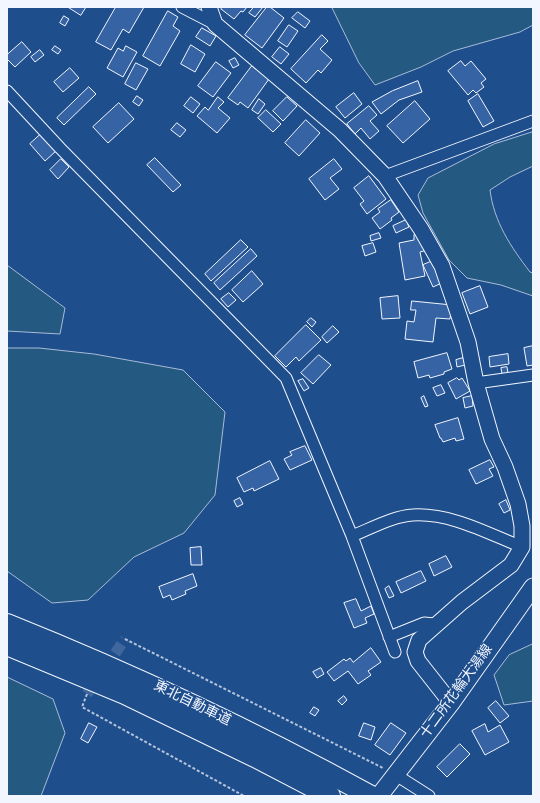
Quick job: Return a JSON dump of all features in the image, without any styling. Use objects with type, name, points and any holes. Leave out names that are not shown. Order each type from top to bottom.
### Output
[{"type":"highway","name":"東北自動車道","points":[[7,624],[133,676],[265,739],[371,796]]},
{"type":"highway","name":"東北自動車道","points":[[7,645],[125,694],[255,757],[330,796]]},
{"type":"main road","name":"十二所花輪大湯線","points":[[379,796],[451,703],[533,587]]},
{"type":"street","points":[[182,7],[215,24],[340,130],[385,176],[421,229],[442,266],[468,342],[476,383],[492,439],[505,466],[518,504],[522,526],[522,547],[511,565],[435,624],[419,640],[415,652],[418,662],[451,703]]},
{"type":"street","points":[[210,7],[215,24]]},
{"type":"street","points":[[7,91],[60,148],[286,378],[352,536],[395,652]]},
{"type":"street","points":[[385,176],[533,121]]},
{"type":"street","points":[[476,383],[533,375]]},
{"type":"street","points":[[352,536],[412,515],[434,516],[465,523],[522,547]]},
{"type":"street","points":[[389,637],[424,623],[435,624]]},
{"type":"street","points":[[396,775],[429,796]]},
{"type":"path","points":[[125,639],[396,775]]},
{"type":"path","points":[[87,694],[82,707],[244,796]]},
{"type":"shaded area","points":[[332,7],[533,7],[533,25],[520,32],[453,51],[421,67],[375,85],[359,63]]},
{"type":"shaded area","points":[[533,132],[533,166],[510,177],[490,190],[495,213],[504,234],[523,263],[530,272],[533,273],[533,296],[501,285],[467,278],[449,260],[423,213],[418,195],[428,178],[494,144]]},
{"type":"shaded area","points":[[7,265],[65,308],[60,334],[7,331]]},
{"type":"shaded area","points":[[7,348],[39,348],[94,354],[183,370],[225,412],[215,495],[184,533],[134,557],[88,600],[52,603],[7,571]]},
{"type":"shaded area","points":[[533,644],[533,701],[504,705],[494,675],[509,655]]},
{"type":"shaded area","points":[[7,677],[53,699],[65,733],[41,796],[7,796]]},
{"type":"building","points":[[68,7],[86,7],[81,15]]},
{"type":"building","points":[[116,7],[144,7],[129,33],[123,29],[111,50],[96,42]]},
{"type":"building","points":[[223,7],[247,7],[234,19],[221,9]]},
{"type":"building","points":[[254,7],[263,7],[255,17],[249,13]]},
{"type":"building","points":[[267,7],[270,7],[284,18],[262,48],[245,35]]},
{"type":"building","points":[[168,11],[178,17],[173,26],[180,31],[160,66],[143,56]]},
{"type":"building","points":[[298,12],[310,21],[305,28],[292,18]]},
{"type":"building","points":[[64,16],[69,19],[65,26],[60,23]]},
{"type":"building","points":[[289,25],[298,31],[287,47],[278,41]]},
{"type":"building","points":[[202,28],[216,36],[210,46],[196,37]]},
{"type":"building","points":[[322,35],[328,41],[320,49],[332,60],[321,73],[318,70],[306,83],[291,69]]},
{"type":"building","points":[[22,42],[31,52],[15,67],[7,59],[7,55]]},
{"type":"building","points":[[191,45],[205,54],[195,72],[181,64]]},
{"type":"building","points":[[55,46],[61,50],[58,54],[52,50]]},
{"type":"building","points":[[126,46],[137,52],[123,77],[107,68],[118,48],[123,51]]},
{"type":"building","points":[[280,47],[289,54],[281,64],[272,57]]},
{"type":"building","points":[[40,50],[44,55],[35,62],[31,57]]},
{"type":"building","points":[[235,58],[239,65],[233,68],[229,61]]},
{"type":"building","points":[[461,61],[465,66],[471,61],[486,79],[481,83],[484,87],[476,93],[473,90],[468,95],[448,71]]},
{"type":"building","points":[[216,62],[231,73],[213,97],[198,86]]},
{"type":"building","points":[[136,63],[148,69],[136,90],[125,84]]},
{"type":"building","points":[[252,66],[269,79],[248,108],[240,102],[238,105],[228,98]]},
{"type":"building","points":[[70,68],[79,78],[63,92],[54,82]]},
{"type":"building","points":[[418,81],[422,92],[399,100],[381,114],[372,102],[392,91]]},
{"type":"building","points":[[89,87],[96,94],[64,125],[57,118]]},
{"type":"building","points":[[354,93],[362,104],[345,118],[336,107]]},
{"type":"building","points":[[478,94],[494,121],[483,127],[468,101]]},
{"type":"building","points":[[137,96],[143,100],[139,106],[133,102]]},
{"type":"building","points":[[191,97],[200,104],[193,113],[184,106]]},
{"type":"building","points":[[218,97],[224,102],[218,108],[230,118],[217,133],[197,116],[205,107],[208,110]]},
{"type":"building","points":[[287,97],[297,106],[283,121],[273,111]]},
{"type":"building","points":[[259,99],[265,104],[258,114],[252,110]]},
{"type":"building","points":[[415,101],[430,119],[403,143],[387,126]]},
{"type":"building","points":[[119,103],[134,119],[108,143],[93,127]]},
{"type":"building","points":[[369,106],[377,115],[370,121],[379,131],[370,139],[361,128],[355,134],[347,124]]},
{"type":"building","points":[[266,110],[281,124],[273,132],[258,118]]},
{"type":"building","points":[[306,120],[320,133],[299,156],[285,143]]},
{"type":"building","points":[[177,123],[186,130],[180,137],[171,130]]},
{"type":"building","points":[[41,134],[56,151],[45,161],[30,144]]},
{"type":"building","points":[[155,158],[181,185],[173,192],[147,165]]},
{"type":"building","points":[[61,159],[69,167],[58,179],[50,170]]},
{"type":"building","points":[[334,159],[342,169],[330,178],[339,189],[325,200],[309,179]]},
{"type":"building","points":[[369,176],[386,199],[367,214],[360,204],[364,201],[354,188]]},
{"type":"building","points":[[391,200],[399,212],[391,218],[392,220],[380,229],[372,218],[380,212],[378,209]]},
{"type":"building","points":[[406,220],[409,227],[396,233],[393,226]]},
{"type":"building","points":[[379,233],[381,238],[371,241],[370,236]]},
{"type":"building","points":[[419,234],[427,250],[420,252],[425,276],[405,280],[399,243],[414,240],[414,235]]},
{"type":"building","points":[[241,240],[248,247],[211,281],[205,274]]},
{"type":"building","points":[[373,243],[376,252],[365,256],[362,246]]},
{"type":"building","points":[[251,249],[257,256],[220,290],[214,283]]},
{"type":"building","points":[[435,260],[444,282],[433,287],[423,265]]},
{"type":"building","points":[[252,271],[263,284],[243,302],[232,290]]},
{"type":"building","points":[[480,286],[488,307],[470,314],[462,293]]},
{"type":"building","points":[[229,293],[236,300],[228,307],[221,299]]},
{"type":"building","points":[[398,296],[400,318],[382,319],[380,298]]},
{"type":"building","points":[[412,301],[452,305],[450,319],[436,318],[433,342],[405,339],[407,321],[414,322],[416,310],[411,310]]},
{"type":"building","points":[[311,318],[316,322],[312,327],[307,322]]},
{"type":"building","points":[[306,325],[321,340],[299,361],[296,357],[286,367],[275,356]]},
{"type":"building","points":[[333,326],[339,332],[327,343],[322,337]]},
{"type":"building","points":[[533,346],[533,365],[527,366],[524,348]]},
{"type":"building","points":[[447,353],[452,369],[444,372],[444,374],[430,378],[429,375],[418,378],[414,362]]},
{"type":"building","points":[[508,354],[509,364],[490,367],[489,357]]},
{"type":"building","points":[[319,355],[331,365],[313,384],[301,373]]},
{"type":"building","points":[[463,358],[465,365],[457,367],[456,360]]},
{"type":"building","points":[[507,367],[508,373],[502,374],[501,368]]},
{"type":"building","points":[[457,378],[459,380],[462,378],[470,391],[456,399],[448,383]]},
{"type":"building","points":[[303,379],[309,388],[304,391],[298,381]]},
{"type":"building","points":[[441,385],[445,393],[437,396],[433,388]]},
{"type":"building","points":[[424,396],[428,406],[425,407],[421,398]]},
{"type":"building","points":[[472,396],[473,406],[465,408],[463,398]]},
{"type":"building","points":[[458,418],[464,439],[456,441],[455,438],[443,442],[435,425]]},
{"type":"building","points":[[305,446],[312,460],[290,470],[284,459],[292,455],[290,452]]},
{"type":"building","points":[[490,460],[494,467],[489,469],[493,476],[476,484],[469,470]]},
{"type":"building","points":[[270,461],[279,479],[254,491],[253,488],[244,492],[237,478]]},
{"type":"building","points":[[240,498],[243,504],[237,507],[234,501]]},
{"type":"building","points":[[506,500],[510,510],[504,513],[499,504]]},
{"type":"building","points":[[201,547],[202,565],[191,565],[190,548]]},
{"type":"building","points":[[446,556],[452,567],[434,576],[429,564]]},
{"type":"building","points":[[421,571],[426,581],[401,593],[396,582]]},
{"type":"building","points":[[193,574],[197,586],[185,591],[186,594],[172,600],[170,595],[163,598],[159,587]]},
{"type":"building","points":[[389,586],[394,596],[389,598],[385,589]]},
{"type":"building","points":[[356,599],[361,611],[371,606],[374,614],[365,618],[367,623],[354,628],[344,603]]},
{"type":"building","points":[[371,648],[381,662],[368,671],[371,675],[358,684],[348,671],[334,681],[327,672],[344,659],[346,661],[350,658],[353,662]]},
{"type":"building","points":[[321,668],[324,674],[317,678],[313,672]]},
{"type":"building","points":[[344,696],[347,700],[342,705],[338,701]]},
{"type":"building","points":[[496,701],[509,716],[500,723],[488,708]]},
{"type":"building","points":[[314,707],[319,710],[315,716],[310,713]]},
{"type":"building","points":[[89,723],[97,727],[88,743],[81,739]]},
{"type":"building","points":[[364,723],[375,727],[371,740],[359,736]]},
{"type":"building","points":[[391,723],[406,733],[390,755],[375,745]]},
{"type":"building","points":[[485,724],[488,732],[500,725],[509,742],[485,755],[472,731]]},
{"type":"building","points":[[460,744],[470,754],[447,777],[437,767]]},
{"type":"tunnel","points":[[87,694],[125,639]]}]
